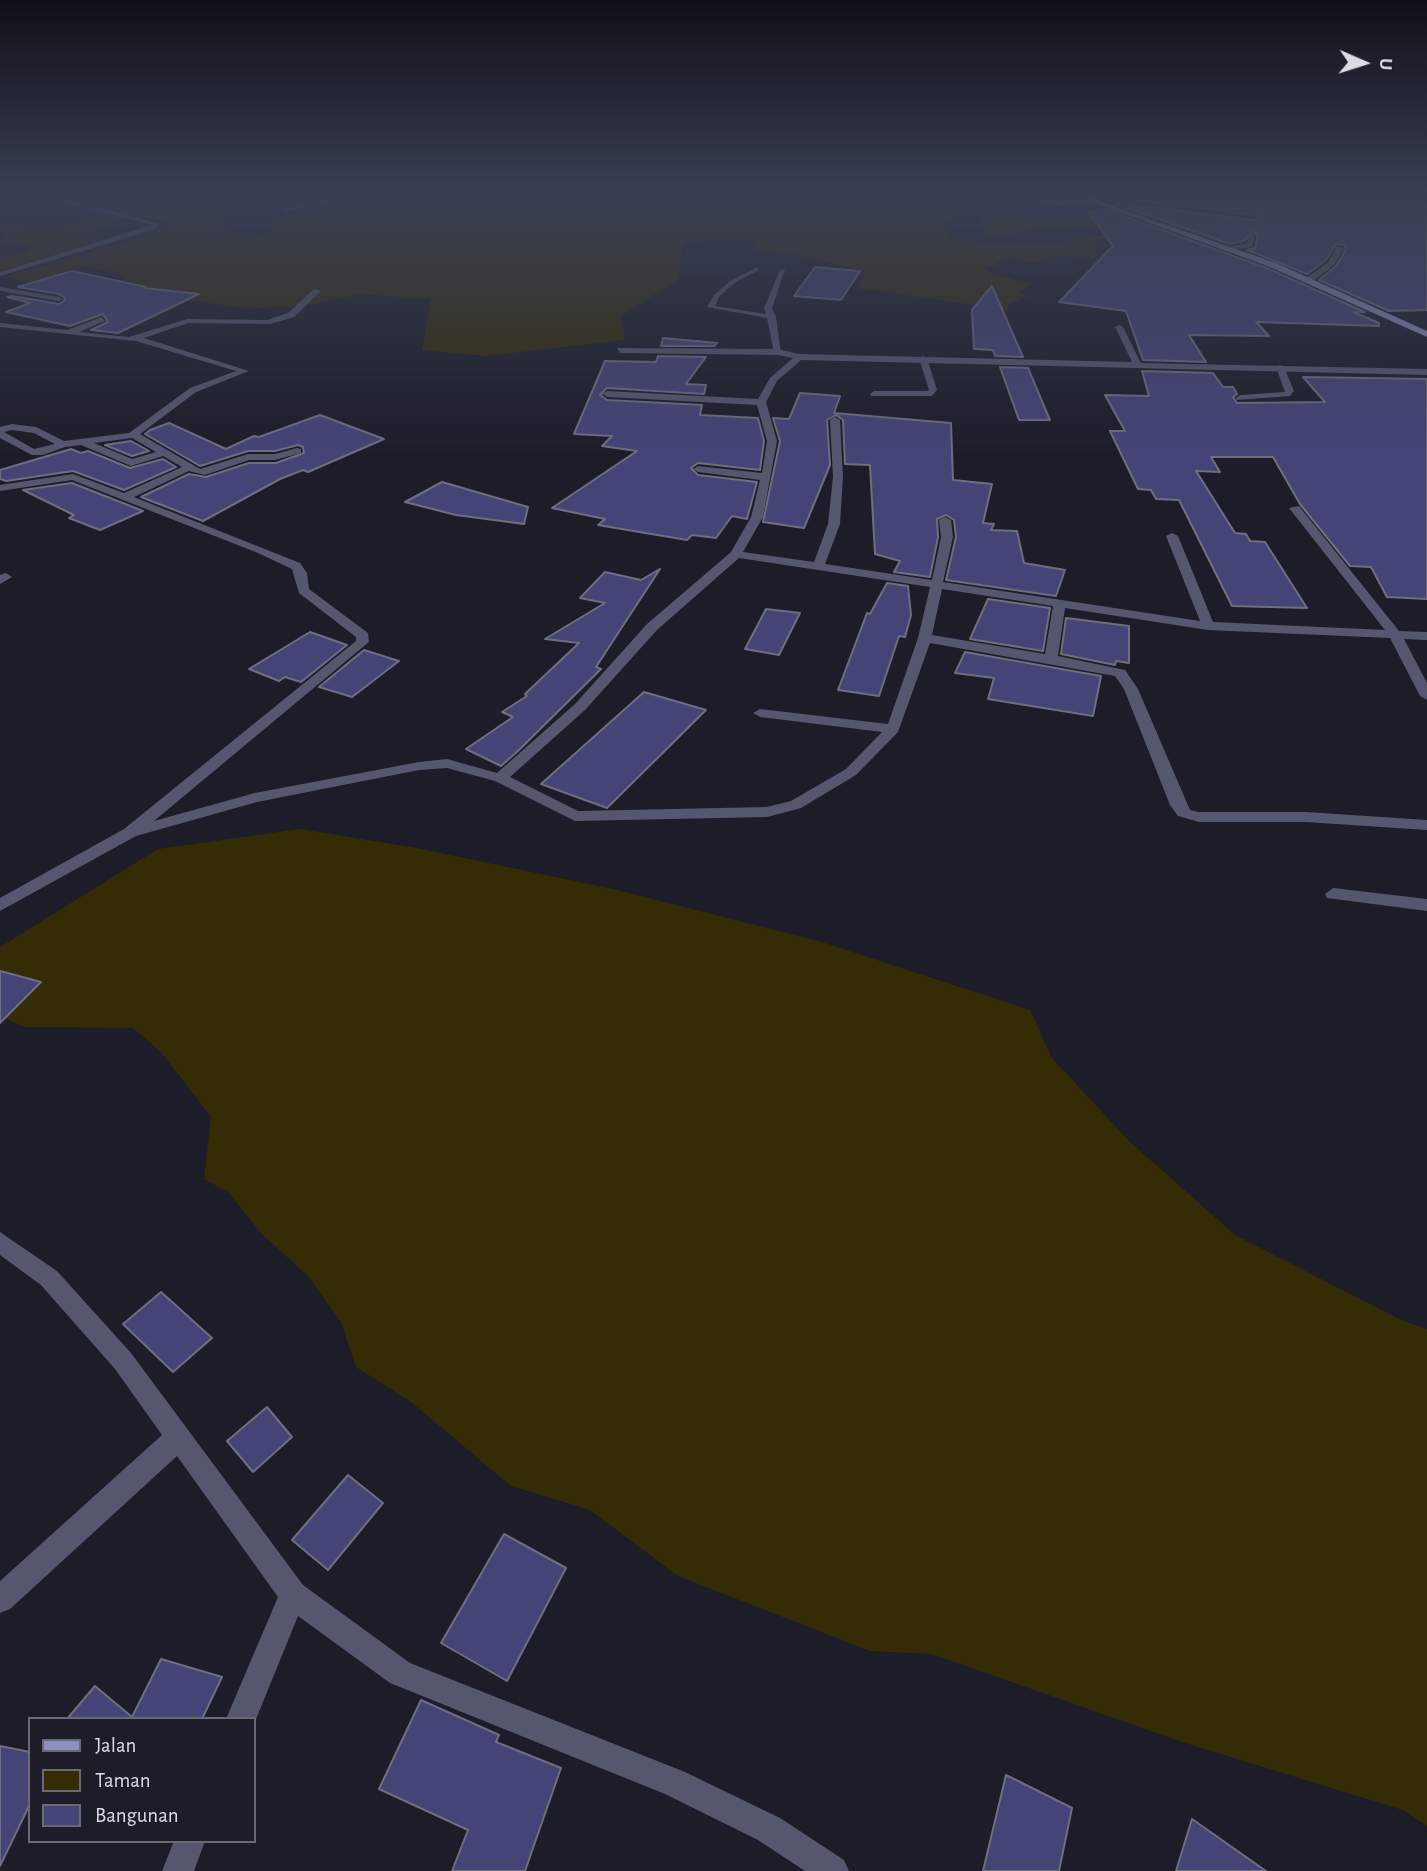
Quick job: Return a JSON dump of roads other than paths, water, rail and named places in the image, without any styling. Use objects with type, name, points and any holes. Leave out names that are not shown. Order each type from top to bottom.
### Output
[{"type":"main road","points":[[1314,282],[1427,334]]},
{"type":"street","points":[[0,289],[59,299]]},
{"type":"street","points":[[138,339],[187,321],[278,320],[290,315],[317,291]]},
{"type":"street","points":[[68,333],[102,319]]},
{"type":"street","points":[[0,326],[138,339],[245,371],[193,390],[132,435],[63,444],[43,452],[32,452],[0,432]]},
{"type":"street","points":[[1119,327],[1138,365]]},
{"type":"street","points":[[620,350],[778,352],[799,357],[1427,372]]},
{"type":"street","points":[[500,778],[580,707],[652,627],[736,554],[757,517],[772,441],[761,402],[773,380],[799,357]]},
{"type":"street","points":[[607,394],[761,402]]},
{"type":"street","points":[[819,565],[834,524],[838,477],[835,420]]},
{"type":"street","points":[[0,432],[12,427],[36,430],[63,444]]},
{"type":"street","points":[[132,435],[198,472],[211,472],[248,457],[275,457],[297,451]]},
{"type":"street","points":[[83,442],[131,463],[166,452]]},
{"type":"street","points":[[123,498],[190,467]]},
{"type":"street","points":[[698,469],[766,477]]},
{"type":"street","points":[[0,488],[73,477],[296,566],[301,573],[303,590],[363,636],[362,642],[130,833],[0,905]]},
{"type":"street","points":[[1295,508],[1394,634],[1427,696]]},
{"type":"street","points":[[130,833],[255,798],[447,762],[500,778],[575,816],[767,812],[796,804],[851,772],[893,729],[926,638],[947,537],[945,520]]},
{"type":"street","points":[[1172,536],[1208,626]]},
{"type":"street","points":[[736,554],[819,565],[1059,606],[1208,626],[1427,636]]},
{"type":"street","points":[[1051,659],[1059,606]]},
{"type":"street","points":[[926,638],[1120,673],[1131,689],[1178,805],[1184,813],[1199,817],[1306,817],[1427,825]]},
{"type":"street","points":[[760,713],[893,729]]},
{"type":"street","points":[[1333,894],[1427,905]]},
{"type":"street","points":[[0,1242],[49,1278],[122,1361],[293,1595],[400,1673],[674,1783],[769,1829],[833,1871]]},
{"type":"street","points":[[0,1599],[179,1437]]},
{"type":"street","points":[[243,1717],[293,1595]]},
{"type":"street","points":[[178,1871],[189,1843]]},
{"type":"lane","points":[[732,282],[716,296],[711,307],[772,317]]},
{"type":"lane","points":[[778,282],[768,308],[778,352]]},
{"type":"lane","points":[[873,394],[929,394],[933,390],[923,358]]},
{"type":"lane","points":[[1240,398],[1287,394],[1290,391],[1280,367]]}]
